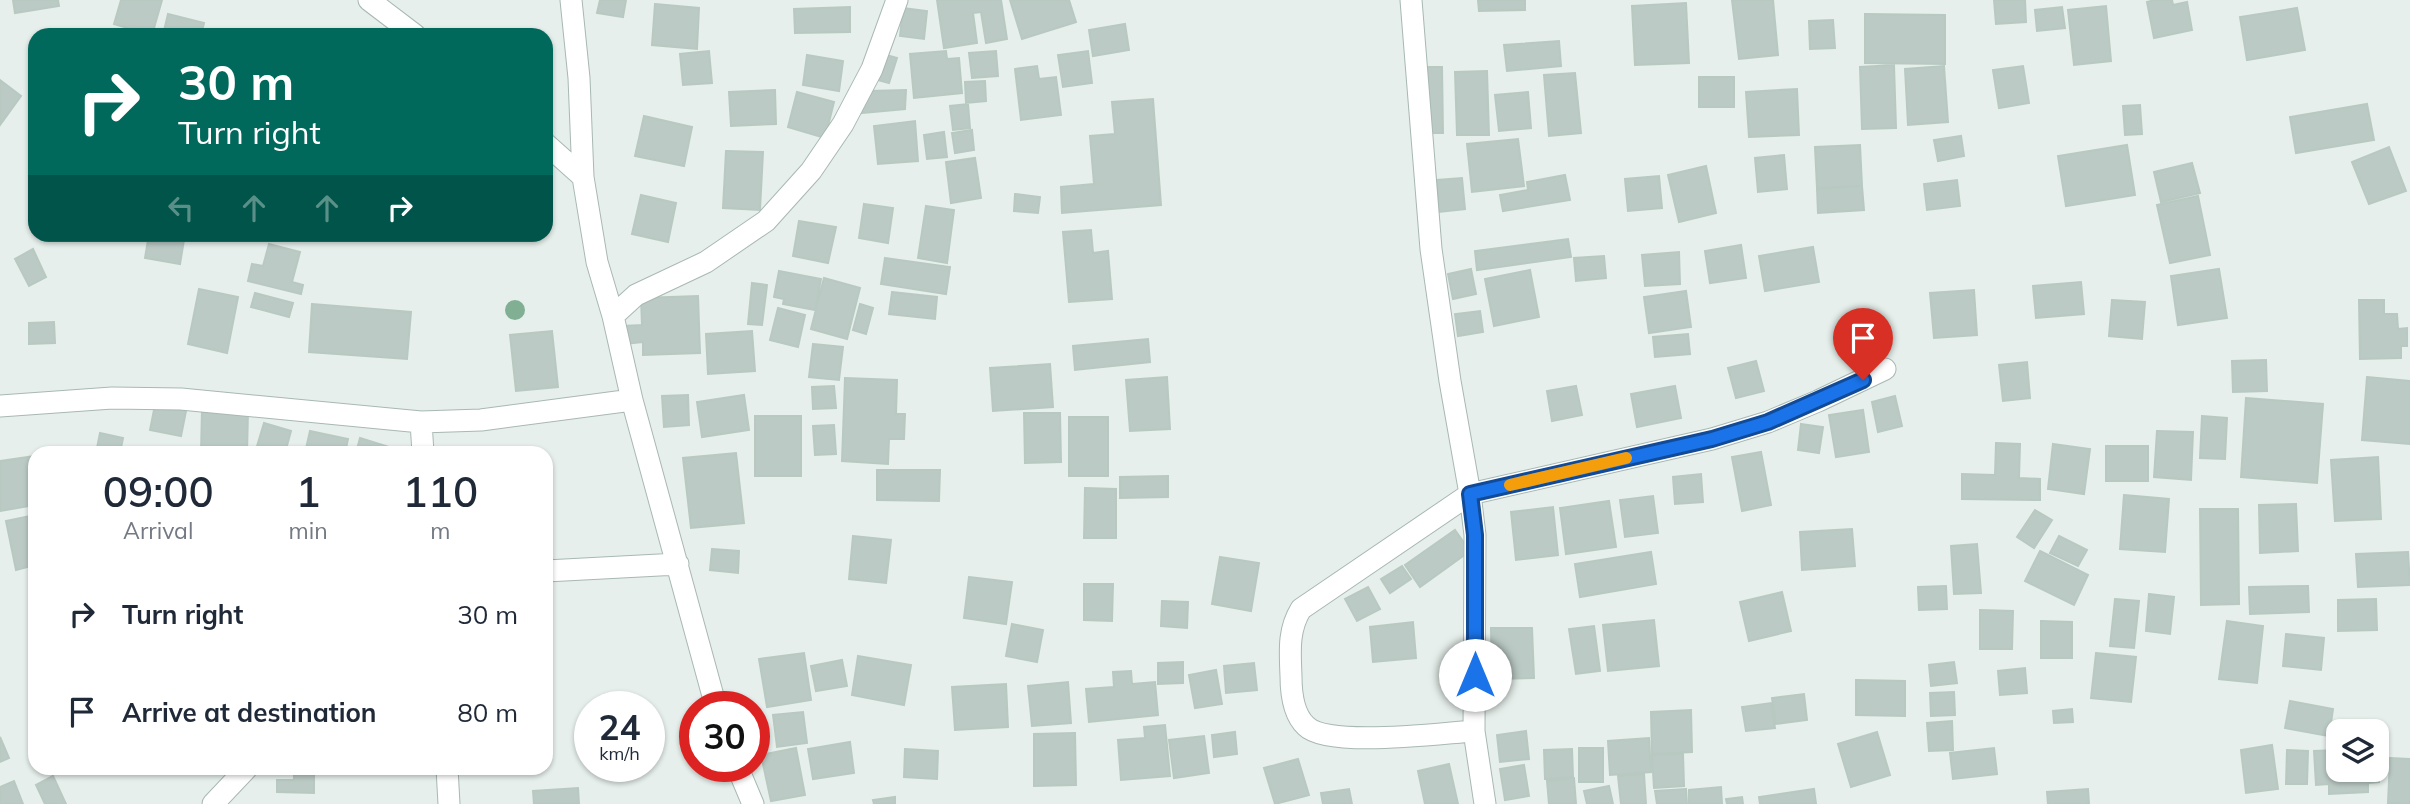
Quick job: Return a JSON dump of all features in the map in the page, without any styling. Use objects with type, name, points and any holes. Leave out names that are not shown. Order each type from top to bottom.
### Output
[{"type":"street","points":[[369,0],[406,28]]},
{"type":"street","points":[[571,0],[579,78],[583,177],[597,262],[712,691]]},
{"type":"street","points":[[613,316],[636,295],[706,262],[766,221],[811,171],[843,124],[872,69],[897,0]]},
{"type":"street","points":[[1411,0],[1431,249],[1475,535],[1475,731],[1485,804]]},
{"type":"street","points":[[553,150],[583,177]]},
{"type":"street","points":[[1475,731],[1345,738],[1316,733],[1307,727],[1297,716],[1291,689],[1290,635],[1301,609],[1470,494],[1712,439],[1768,422],[1885,369]]},
{"type":"street","points":[[0,406],[112,398],[181,399],[421,422],[481,420],[632,400]]},
{"type":"street","points":[[421,422],[423,446]]},
{"type":"street","points":[[553,571],[678,564]]},
{"type":"street","points":[[213,804],[240,775]]},
{"type":"street","points":[[447,775],[449,804]]},
{"type":"street","points":[[744,782],[753,804]]},
{"type":"building","points":[[13,0],[58,0],[59,6],[15,13]]},
{"type":"building","points":[[121,0],[162,0],[154,28],[128,28],[114,24]]},
{"type":"building","points":[[600,0],[626,0],[623,17],[597,13]]},
{"type":"building","points":[[937,0],[1001,0],[1007,39],[986,43],[981,12],[973,13],[977,43],[944,48]]},
{"type":"building","points":[[1010,0],[1069,0],[1076,22],[1022,39]]},
{"type":"building","points":[[1478,0],[1525,0],[1525,10],[1479,11]]},
{"type":"building","points":[[1732,0],[1773,0],[1778,55],[1739,59]]},
{"type":"building","points":[[1994,0],[2025,0],[2026,22],[1996,24]]},
{"type":"building","points":[[2172,0],[2173,5],[2187,2],[2192,30],[2154,38],[2147,2]]},
{"type":"building","points":[[1686,3],[1689,63],[1635,65],[1632,6]]},
{"type":"building","points":[[655,4],[699,8],[697,49],[652,45]]},
{"type":"building","points":[[2106,6],[2111,61],[2074,65],[2068,10]]},
{"type":"building","points":[[850,7],[850,32],[795,33],[794,9]]},
{"type":"building","points":[[2062,7],[2065,28],[2037,31],[2035,10]]},
{"type":"building","points":[[903,8],[927,11],[924,39],[900,36]]},
{"type":"building","points":[[2297,8],[2305,50],[2247,60],[2240,17]]},
{"type":"building","points":[[168,14],[204,23],[203,28],[165,28]]},
{"type":"building","points":[[1865,14],[1945,15],[1945,64],[1865,63]]},
{"type":"building","points":[[1833,20],[1835,48],[1810,49],[1809,21]]},
{"type":"building","points":[[1125,24],[1129,50],[1093,56],[1089,30]]},
{"type":"building","points":[[1559,41],[1561,66],[1507,71],[1504,45]]},
{"type":"building","points":[[709,51],[712,83],[683,85],[680,54]]},
{"type":"building","points":[[946,51],[947,59],[959,58],[962,93],[914,98],[910,54]]},
{"type":"building","points":[[996,51],[998,76],[972,78],[969,53]]},
{"type":"building","points":[[1088,51],[1092,83],[1063,87],[1058,55]]},
{"type":"building","points":[[807,55],[843,61],[839,91],[803,85]]},
{"type":"building","points":[[886,55],[897,58],[889,83],[878,80]]},
{"type":"building","points":[[1894,65],[1896,128],[1862,129],[1860,67]]},
{"type":"building","points":[[1037,66],[1039,79],[1056,77],[1061,115],[1021,120],[1015,69]]},
{"type":"building","points":[[1944,66],[1948,122],[1908,125],[1905,69]]},
{"type":"building","points":[[2023,66],[2029,103],[1999,108],[1993,70]]},
{"type":"building","points":[[1423,67],[1442,67],[1443,133],[1424,133]]},
{"type":"building","points":[[1487,71],[1489,135],[1457,135],[1455,72]]},
{"type":"building","points":[[1575,73],[1581,133],[1549,136],[1544,75]]},
{"type":"building","points":[[1699,77],[1734,77],[1734,107],[1699,107]]},
{"type":"building","points":[[0,80],[21,96],[0,125]]},
{"type":"building","points":[[985,81],[986,101],[966,103],[965,82]]},
{"type":"building","points":[[1797,89],[1799,135],[1749,137],[1746,92]]},
{"type":"building","points":[[775,90],[776,124],[731,126],[729,92]]},
{"type":"building","points":[[906,90],[905,109],[861,113],[869,91]]},
{"type":"building","points":[[797,92],[834,102],[825,138],[788,127]]},
{"type":"building","points":[[1528,92],[1531,128],[1499,131],[1495,95]]},
{"type":"building","points":[[1153,99],[1161,205],[1062,213],[1061,187],[1094,184],[1090,136],[1115,134],[1112,102]]},
{"type":"building","points":[[968,104],[970,128],[953,130],[950,106]]},
{"type":"building","points":[[2367,104],[2374,140],[2296,153],[2290,117]]},
{"type":"building","points":[[2140,105],[2142,134],[2125,135],[2123,106]]},
{"type":"building","points":[[644,116],[692,127],[684,166],[635,156]]},
{"type":"building","points":[[915,121],[918,161],[878,164],[874,126]]},
{"type":"building","points":[[972,130],[974,150],[955,153],[952,133]]},
{"type":"building","points":[[944,132],[947,157],[927,159],[924,135]]},
{"type":"building","points":[[1961,136],[1964,156],[1938,161],[1934,140]]},
{"type":"building","points":[[1518,139],[1524,186],[1472,192],[1467,144]]},
{"type":"building","points":[[1860,145],[1862,186],[1817,188],[1815,147]]},
{"type":"building","points":[[2127,145],[2135,195],[2066,206],[2058,156]]},
{"type":"building","points":[[2389,147],[2406,191],[2369,204],[2352,162]]},
{"type":"building","points":[[726,151],[763,152],[760,210],[723,208]]},
{"type":"building","points":[[1784,155],[1787,189],[1758,192],[1755,158]]},
{"type":"building","points":[[975,158],[981,198],[951,203],[946,162]]},
{"type":"building","points":[[2192,163],[2200,193],[2161,202],[2154,172]]},
{"type":"building","points":[[1706,166],[1716,213],[1679,222],[1668,175]]},
{"type":"building","points":[[1565,175],[1570,200],[1503,211],[1500,195],[1528,190],[1527,182]]},
{"type":"building","points":[[1659,176],[1662,208],[1628,211],[1625,179]]},
{"type":"building","points":[[1462,178],[1465,209],[1439,212],[1437,180]]},
{"type":"building","points":[[1957,180],[1960,206],[1927,210],[1924,184]]},
{"type":"building","points":[[1862,186],[1864,210],[1818,213],[1817,189]]},
{"type":"building","points":[[1015,194],[1040,197],[1038,213],[1014,211]]},
{"type":"building","points":[[641,195],[676,203],[668,242],[632,234]]},
{"type":"building","points":[[2198,196],[2210,255],[2170,263],[2157,205]]},
{"type":"building","points":[[864,204],[893,208],[888,243],[859,238]]},
{"type":"building","points":[[926,206],[954,210],[947,263],[918,258]]},
{"type":"building","points":[[799,221],[836,227],[828,263],[793,256]]},
{"type":"building","points":[[1091,230],[1093,253],[1108,251],[1112,299],[1069,302],[1063,232]]},
{"type":"building","points":[[1568,239],[1571,257],[1477,270],[1475,251]]},
{"type":"building","points":[[148,242],[184,242],[180,264],[145,258]]},
{"type":"building","points":[[269,244],[300,252],[292,282],[303,285],[301,294],[248,281],[252,264],[263,266]]},
{"type":"building","points":[[1741,245],[1746,278],[1710,283],[1705,251]]},
{"type":"building","points":[[1813,247],[1819,282],[1765,291],[1759,256]]},
{"type":"building","points":[[33,249],[46,277],[29,286],[15,259]]},
{"type":"building","points":[[1679,252],[1680,284],[1645,286],[1642,255]]},
{"type":"building","points":[[1604,256],[1606,278],[1576,281],[1574,258]]},
{"type":"building","points":[[885,258],[950,267],[946,294],[881,284]]},
{"type":"building","points":[[1471,269],[1476,294],[1453,299],[1448,274]]},
{"type":"building","points":[[2219,269],[2227,318],[2178,325],[2171,276]]},
{"type":"building","points":[[1530,270],[1539,317],[1494,326],[1485,279]]},
{"type":"building","points":[[779,271],[821,279],[815,310],[783,304],[784,299],[774,297]]},
{"type":"building","points":[[824,278],[860,288],[847,339],[811,329]]},
{"type":"building","points":[[2081,282],[2084,314],[2036,318],[2033,286]]},
{"type":"building","points":[[752,283],[767,285],[762,325],[748,324]]},
{"type":"building","points":[[199,289],[238,297],[227,353],[188,344]]},
{"type":"building","points":[[1974,290],[1977,335],[1934,338],[1930,293]]},
{"type":"building","points":[[1686,291],[1691,327],[1649,333],[1644,297]]},
{"type":"building","points":[[892,292],[937,297],[935,319],[889,314]]},
{"type":"building","points":[[255,293],[293,303],[289,317],[251,307]]},
{"type":"building","points":[[698,296],[700,353],[643,355],[643,342],[625,344],[624,326],[642,325],[641,298]]},
{"type":"building","points":[[2112,300],[2145,302],[2142,339],[2109,336]]},
{"type":"building","points":[[2359,300],[2384,300],[2384,314],[2397,314],[2398,329],[2407,328],[2407,346],[2401,346],[2401,358],[2360,359]]},
{"type":"building","points":[[312,304],[411,312],[407,359],[309,352]]},
{"type":"building","points":[[860,304],[873,308],[866,334],[853,330]]},
{"type":"building","points":[[778,308],[805,315],[798,347],[770,340]]},
{"type":"building","points":[[1480,311],[1483,332],[1458,336],[1455,314]]},
{"type":"building","points":[[54,322],[55,343],[29,344],[29,323]]},
{"type":"building","points":[[552,331],[558,387],[516,391],[510,335]]},
{"type":"building","points":[[752,331],[755,371],[708,374],[706,334]]},
{"type":"building","points":[[1688,334],[1690,354],[1655,357],[1653,337]]},
{"type":"building","points":[[1148,339],[1150,362],[1075,370],[1073,346]]},
{"type":"building","points":[[813,344],[843,347],[839,380],[809,377]]},
{"type":"building","points":[[2266,360],[2267,391],[2233,392],[2232,361]]},
{"type":"building","points":[[1756,361],[1764,391],[1736,398],[1728,368]]},
{"type":"building","points":[[2027,362],[2030,398],[2003,401],[1999,365]]},
{"type":"building","points":[[1050,364],[1053,407],[993,411],[990,368]]},
{"type":"building","points":[[1167,377],[1170,429],[1130,431],[1126,380]]},
{"type":"building","points":[[2367,377],[2410,381],[2410,444],[2362,440]]},
{"type":"building","points":[[845,378],[897,380],[896,414],[905,414],[904,439],[889,439],[888,464],[842,461]]},
{"type":"building","points":[[834,386],[836,408],[813,409],[812,387]]},
{"type":"building","points":[[1576,386],[1582,415],[1552,421],[1547,391]]},
{"type":"building","points":[[1675,386],[1681,418],[1637,427],[1631,394]]},
{"type":"building","points":[[688,395],[689,425],[664,427],[662,396]]},
{"type":"building","points":[[744,395],[749,430],[702,437],[697,402]]},
{"type":"building","points":[[1895,396],[1902,426],[1878,432],[1872,402]]},
{"type":"building","points":[[2246,398],[2323,404],[2317,483],[2241,477]]},
{"type":"building","points":[[156,400],[187,406],[181,436],[150,430]]},
{"type":"building","points":[[202,409],[248,411],[247,446],[201,446]]},
{"type":"building","points":[[1863,410],[1869,452],[1836,457],[1829,415]]},
{"type":"building","points":[[1024,413],[1060,413],[1061,462],[1025,463]]},
{"type":"building","points":[[755,416],[801,416],[801,476],[755,476]]},
{"type":"building","points":[[2202,416],[2227,418],[2225,459],[2200,458]]},
{"type":"building","points":[[1069,417],[1108,417],[1108,476],[1069,476]]},
{"type":"building","points":[[264,423],[291,431],[287,446],[257,446]]},
{"type":"building","points":[[1801,424],[1823,427],[1819,453],[1798,450]]},
{"type":"building","points":[[834,425],[836,454],[815,455],[813,426]]},
{"type":"building","points":[[310,431],[348,439],[346,446],[307,446]]},
{"type":"building","points":[[2157,431],[2193,432],[2191,480],[2154,477]]},
{"type":"building","points":[[100,433],[123,438],[121,446],[97,446]]},
{"type":"building","points":[[360,438],[386,446],[358,446]]},
{"type":"building","points":[[1996,443],[2020,444],[2019,478],[2040,479],[2040,500],[1962,499],[1962,474],[1995,475]]},
{"type":"building","points":[[2053,444],[2090,449],[2084,494],[2048,489]]},
{"type":"building","points":[[2106,446],[2148,446],[2148,481],[2106,481]]},
{"type":"building","points":[[1761,452],[1771,505],[1742,511],[1732,457]]},
{"type":"building","points":[[736,453],[744,523],[691,528],[683,458]]},
{"type":"building","points":[[28,457],[28,506],[0,511],[0,461]]},
{"type":"building","points":[[2378,457],[2381,519],[2335,521],[2331,460]]},
{"type":"building","points":[[877,470],[940,470],[939,501],[877,500]]},
{"type":"building","points":[[1701,474],[1703,502],[1675,504],[1673,477]]},
{"type":"building","points":[[1168,476],[1168,497],[1120,498],[1120,477]]},
{"type":"building","points":[[1085,488],[1116,489],[1116,538],[1084,538]]},
{"type":"building","points":[[2124,495],[2169,499],[2165,552],[2120,549]]},
{"type":"building","points":[[1653,496],[1658,533],[1625,537],[1620,500]]},
{"type":"building","points":[[1609,501],[1616,547],[1566,554],[1560,508]]},
{"type":"building","points":[[2296,504],[2298,551],[2260,553],[2259,505]]},
{"type":"building","points":[[1553,507],[1558,555],[1516,560],[1511,512]]},
{"type":"building","points":[[2200,509],[2238,509],[2239,604],[2201,605]]},
{"type":"building","points":[[2035,510],[2052,520],[2034,548],[2017,537]]},
{"type":"building","points":[[28,516],[28,567],[16,570],[6,521]]},
{"type":"building","points":[[1852,529],[1855,566],[1802,570],[1800,532]]},
{"type":"building","points":[[1455,530],[1470,551],[1420,587],[1405,565]]},
{"type":"building","points":[[853,536],[891,540],[886,583],[849,579]]},
{"type":"building","points":[[2059,536],[2087,550],[2078,566],[2050,553]]},
{"type":"building","points":[[1977,544],[1981,593],[1954,594],[1951,546]]},
{"type":"building","points":[[712,549],[739,551],[738,573],[710,570]]},
{"type":"building","points":[[2040,551],[2088,575],[2074,605],[2025,581]]},
{"type":"building","points":[[1651,552],[1656,584],[1580,597],[1575,564]]},
{"type":"building","points":[[2408,552],[2410,585],[2358,587],[2356,554]]},
{"type":"building","points":[[1220,557],[1259,563],[1251,611],[1212,604]]},
{"type":"building","points":[[1402,566],[1411,579],[1390,593],[1381,579]]},
{"type":"building","points":[[969,577],[1012,582],[1006,624],[964,618]]},
{"type":"building","points":[[1084,584],[1113,584],[1112,621],[1084,620]]},
{"type":"building","points":[[1946,586],[1947,609],[1919,610],[1918,587]]},
{"type":"building","points":[[2308,586],[2309,612],[2250,614],[2249,587]]},
{"type":"building","points":[[1368,587],[1380,609],[1357,621],[1345,599]]},
{"type":"building","points":[[1782,592],[1791,631],[1749,641],[1740,602]]},
{"type":"building","points":[[2149,594],[2174,597],[2170,634],[2146,631]]},
{"type":"building","points":[[2115,599],[2139,601],[2134,648],[2110,646]]},
{"type":"building","points":[[2376,599],[2377,630],[2338,631],[2338,600]]},
{"type":"building","points":[[1162,601],[1188,602],[1187,628],[1161,626]]},
{"type":"building","points":[[1980,610],[2013,611],[2012,649],[1980,649]]},
{"type":"building","points":[[1654,620],[1659,666],[1608,671],[1603,625]]},
{"type":"building","points":[[2041,621],[2072,622],[2072,658],[2041,658]]},
{"type":"building","points":[[2227,621],[2263,626],[2257,683],[2219,679]]},
{"type":"building","points":[[1413,622],[1416,658],[1373,662],[1370,627]]},
{"type":"building","points":[[1012,624],[1043,630],[1037,662],[1006,656]]},
{"type":"building","points":[[1594,626],[1600,671],[1576,674],[1569,629]]},
{"type":"building","points":[[1491,628],[1532,628],[1534,678],[1492,679]]},
{"type":"building","points":[[2286,634],[2324,638],[2321,670],[2283,666]]},
{"type":"building","points":[[804,653],[811,700],[770,707],[770,691],[764,691],[759,659]]},
{"type":"building","points":[[2096,653],[2136,657],[2131,702],[2091,698]]},
{"type":"building","points":[[858,656],[911,665],[904,705],[852,695]]},
{"type":"building","points":[[842,660],[847,686],[816,691],[811,666]]},
{"type":"building","points":[[1183,662],[1183,683],[1158,684],[1158,663]]},
{"type":"building","points":[[1954,662],[1957,683],[1931,686],[1929,665]]},
{"type":"building","points":[[1254,663],[1257,690],[1226,693],[1224,666]]},
{"type":"building","points":[[2025,668],[2027,693],[2000,695],[1998,671]]},
{"type":"building","points":[[1216,670],[1222,704],[1195,708],[1189,675]]},
{"type":"building","points":[[1131,671],[1132,684],[1155,682],[1158,715],[1089,722],[1086,689],[1114,687],[1113,672]]},
{"type":"building","points":[[1856,680],[1905,681],[1905,716],[1856,715]]},
{"type":"building","points":[[1068,682],[1071,723],[1032,726],[1028,686]]},
{"type":"building","points":[[1006,684],[1008,727],[955,730],[952,687]]},
{"type":"building","points":[[1954,692],[1955,715],[1931,716],[1930,693]]},
{"type":"building","points":[[1804,694],[1807,720],[1776,724],[1772,698]]},
{"type":"building","points":[[2290,701],[2333,709],[2332,719],[2326,719],[2326,735],[2285,728]]},
{"type":"building","points":[[1771,703],[1775,728],[1746,731],[1742,707]]},
{"type":"building","points":[[2072,709],[2073,722],[2054,723],[2053,711]]},
{"type":"building","points":[[1691,710],[1692,752],[1652,754],[1651,712]]},
{"type":"building","points":[[803,712],[807,743],[777,747],[773,715]]},
{"type":"building","points":[[1952,721],[1953,750],[1929,751],[1927,723]]},
{"type":"building","points":[[1165,725],[1170,776],[1121,780],[1118,740],[1145,738],[1144,727]]},
{"type":"building","points":[[1526,731],[1529,759],[1500,762],[1497,735]]},
{"type":"building","points":[[1235,732],[1237,754],[1214,757],[1212,735]]},
{"type":"building","points":[[1877,732],[1890,775],[1851,787],[1838,744]]},
{"type":"building","points":[[1075,733],[1076,785],[1034,786],[1034,734]]},
{"type":"building","points":[[1204,736],[1209,773],[1174,778],[1169,740]]},
{"type":"building","points":[[0,737],[9,758],[0,762]]},
{"type":"building","points":[[1649,738],[1651,772],[1610,775],[1608,741]]},
{"type":"building","points":[[850,742],[854,773],[813,779],[808,749]]},
{"type":"building","points":[[2272,745],[2278,789],[2246,793],[2241,750]]},
{"type":"building","points":[[796,748],[805,795],[771,801],[767,782],[770,782],[770,753]]},
{"type":"building","points":[[1579,748],[1603,748],[1603,782],[1579,782]]},
{"type":"building","points":[[1994,748],[1997,774],[1953,779],[1950,753]]},
{"type":"building","points":[[905,749],[938,751],[937,779],[904,777]]},
{"type":"building","points":[[1572,749],[1573,777],[1545,779],[1544,750]]},
{"type":"building","points":[[2287,750],[2308,751],[2307,784],[2286,784]]},
{"type":"building","points":[[2326,750],[2326,782],[2379,782],[2368,783],[2368,792],[2329,794],[2329,784],[2316,785],[2314,751]]},
{"type":"building","points":[[1683,754],[1684,786],[1654,788],[1652,755]]},
{"type":"building","points":[[2390,758],[2410,759],[2410,804],[2388,803]]},
{"type":"building","points":[[1298,759],[1309,795],[1275,804],[1264,768]]},
{"type":"building","points":[[1449,764],[1458,804],[1425,804],[1418,771]]},
{"type":"building","points":[[1524,765],[1529,796],[1505,800],[1500,769]]},
{"type":"building","points":[[1644,774],[1646,804],[1621,804],[1618,776]]},
{"type":"building","points":[[294,775],[314,775],[314,793],[277,792],[277,780],[294,780]]},
{"type":"building","points":[[53,776],[66,804],[45,804],[36,785]]},
{"type":"building","points":[[1574,778],[1576,804],[1549,804],[1547,781]]},
{"type":"building","points":[[14,781],[23,804],[0,804],[0,787]]},
{"type":"building","points":[[1609,786],[1613,804],[1587,804],[1584,791]]},
{"type":"building","points":[[1721,787],[1722,804],[1689,804],[1689,790]]},
{"type":"building","points":[[578,788],[579,804],[534,804],[533,791]]},
{"type":"building","points":[[1349,789],[1352,804],[1323,804],[1321,793]]},
{"type":"building","points":[[1686,789],[1687,804],[1657,804],[1655,791]]},
{"type":"building","points":[[1814,789],[1816,804],[1760,804],[1759,797]]},
{"type":"building","points":[[2088,789],[2089,804],[2048,804],[2047,792]]},
{"type":"building","points":[[895,797],[895,804],[874,804],[873,800]]},
{"type":"building","points":[[1742,797],[1743,804],[1727,804],[1726,799]]},
{"type":"slow traffic","points":[[1510,485],[1626,458]]},
{"type":"route","points":[[1475,675],[1475,535],[1470,494],[1712,439],[1768,422],[1863,380]]}]
